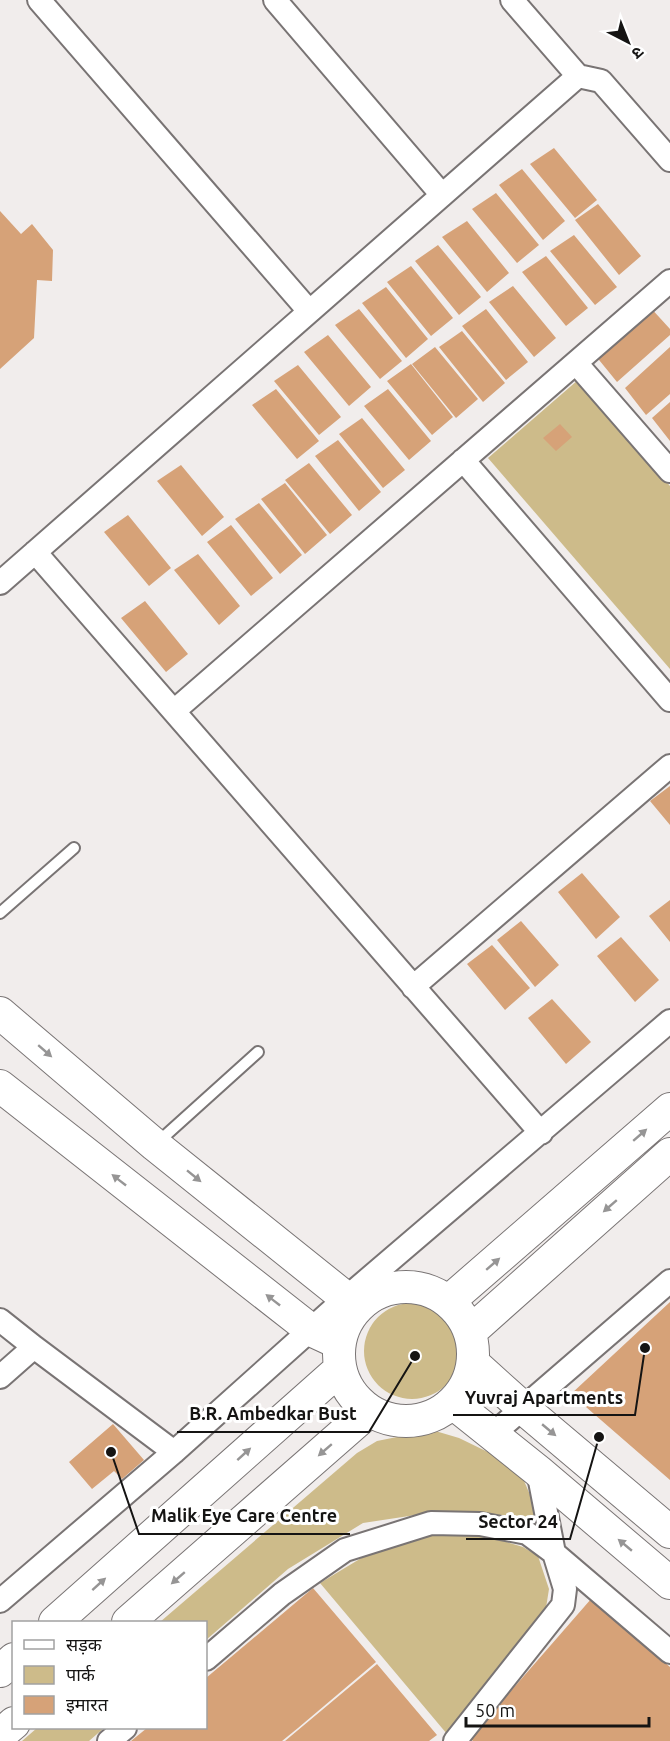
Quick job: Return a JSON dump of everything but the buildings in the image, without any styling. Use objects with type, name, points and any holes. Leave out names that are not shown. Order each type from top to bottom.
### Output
[{"type":"street","points":[[39,0],[309,311]]},
{"type":"street","points":[[275,0],[442,195]]},
{"type":"street","points":[[512,0],[578,76],[601,81],[667,150]]},
{"type":"street","points":[[0,583],[578,76]]},
{"type":"street","points":[[174,711],[670,281]]},
{"type":"street","points":[[576,363],[670,471]]},
{"type":"street","points":[[463,460],[670,700]]},
{"type":"street","points":[[35,552],[541,1133]]},
{"type":"street","points":[[414,987],[670,766]]},
{"type":"street","points":[[0,1013],[155,1145],[356,1300]]},
{"type":"street","points":[[0,1601],[174,1452],[311,1330],[356,1300],[541,1133],[670,1022]]},
{"type":"street","points":[[0,1086],[311,1330],[339,1356]]},
{"type":"street","points":[[448,1301],[670,1109]]},
{"type":"street","points":[[470,1332],[670,1154]]},
{"type":"street","points":[[493,1434],[670,1281]]},
{"type":"street","points":[[407,1287],[429,1290],[448,1301],[462,1315],[474,1347],[473,1363],[467,1385],[453,1403],[435,1416],[412,1422],[390,1420],[369,1411],[355,1400],[345,1385],[339,1356],[344,1327],[353,1312],[356,1300],[385,1290],[407,1287]]},
{"type":"street","points":[[0,1320],[174,1452]]},
{"type":"street","points":[[0,1377],[34,1347]]},
{"type":"street","points":[[57,1621],[339,1356]]},
{"type":"street","points":[[473,1363],[670,1532]]},
{"type":"street","points":[[453,1403],[670,1582]]},
{"type":"street","points":[[130,1621],[369,1411]]},
{"type":"street","points":[[455,1741],[563,1605],[565,1589],[554,1553],[538,1471]]},
{"type":"street","points":[[207,1658],[282,1594],[345,1550],[431,1523],[480,1524],[527,1533],[554,1553],[670,1652]]},
{"type":"street","points":[[0,1671],[12,1661]]},
{"type":"street","points":[[0,1734],[12,1725]]},
{"type":"street","points":[[109,1741],[124,1729]]},
{"type":"lane","points":[[0,913],[75,848]]},
{"type":"lane","points":[[155,1145],[258,1052]]},
{"type":"green space","points":[[578,380],[670,486],[670,669],[488,458]]},
{"type":"green space","points":[[412,1303],[431,1306],[446,1317],[457,1332],[460,1351],[457,1370],[446,1385],[431,1396],[412,1399],[393,1396],[378,1385],[367,1370],[364,1351],[367,1332],[378,1317],[393,1306]]},
{"type":"green space","points":[[432,1430],[459,1438],[492,1454],[522,1476],[533,1502],[535,1524],[429,1513],[363,1523],[288,1569],[207,1639],[207,1621],[161,1621],[357,1453],[377,1441]]},
{"type":"green space","points":[[457,1534],[490,1537],[523,1547],[538,1556],[549,1589],[545,1614],[447,1734],[320,1583],[368,1554],[424,1535]]},
{"type":"green space","points":[[36,1729],[103,1729],[89,1741],[22,1741]]},
{"type":"place","name":"Yuvraj Apartments","points":[[645,1348]]},
{"type":"place","name":"B.R. Ambedkar Bust","points":[[415,1356]]},
{"type":"place","name":"Sector 24","points":[[599,1437]]},
{"type":"place","name":"Malik Eye Care Centre","points":[[111,1452]]}]
